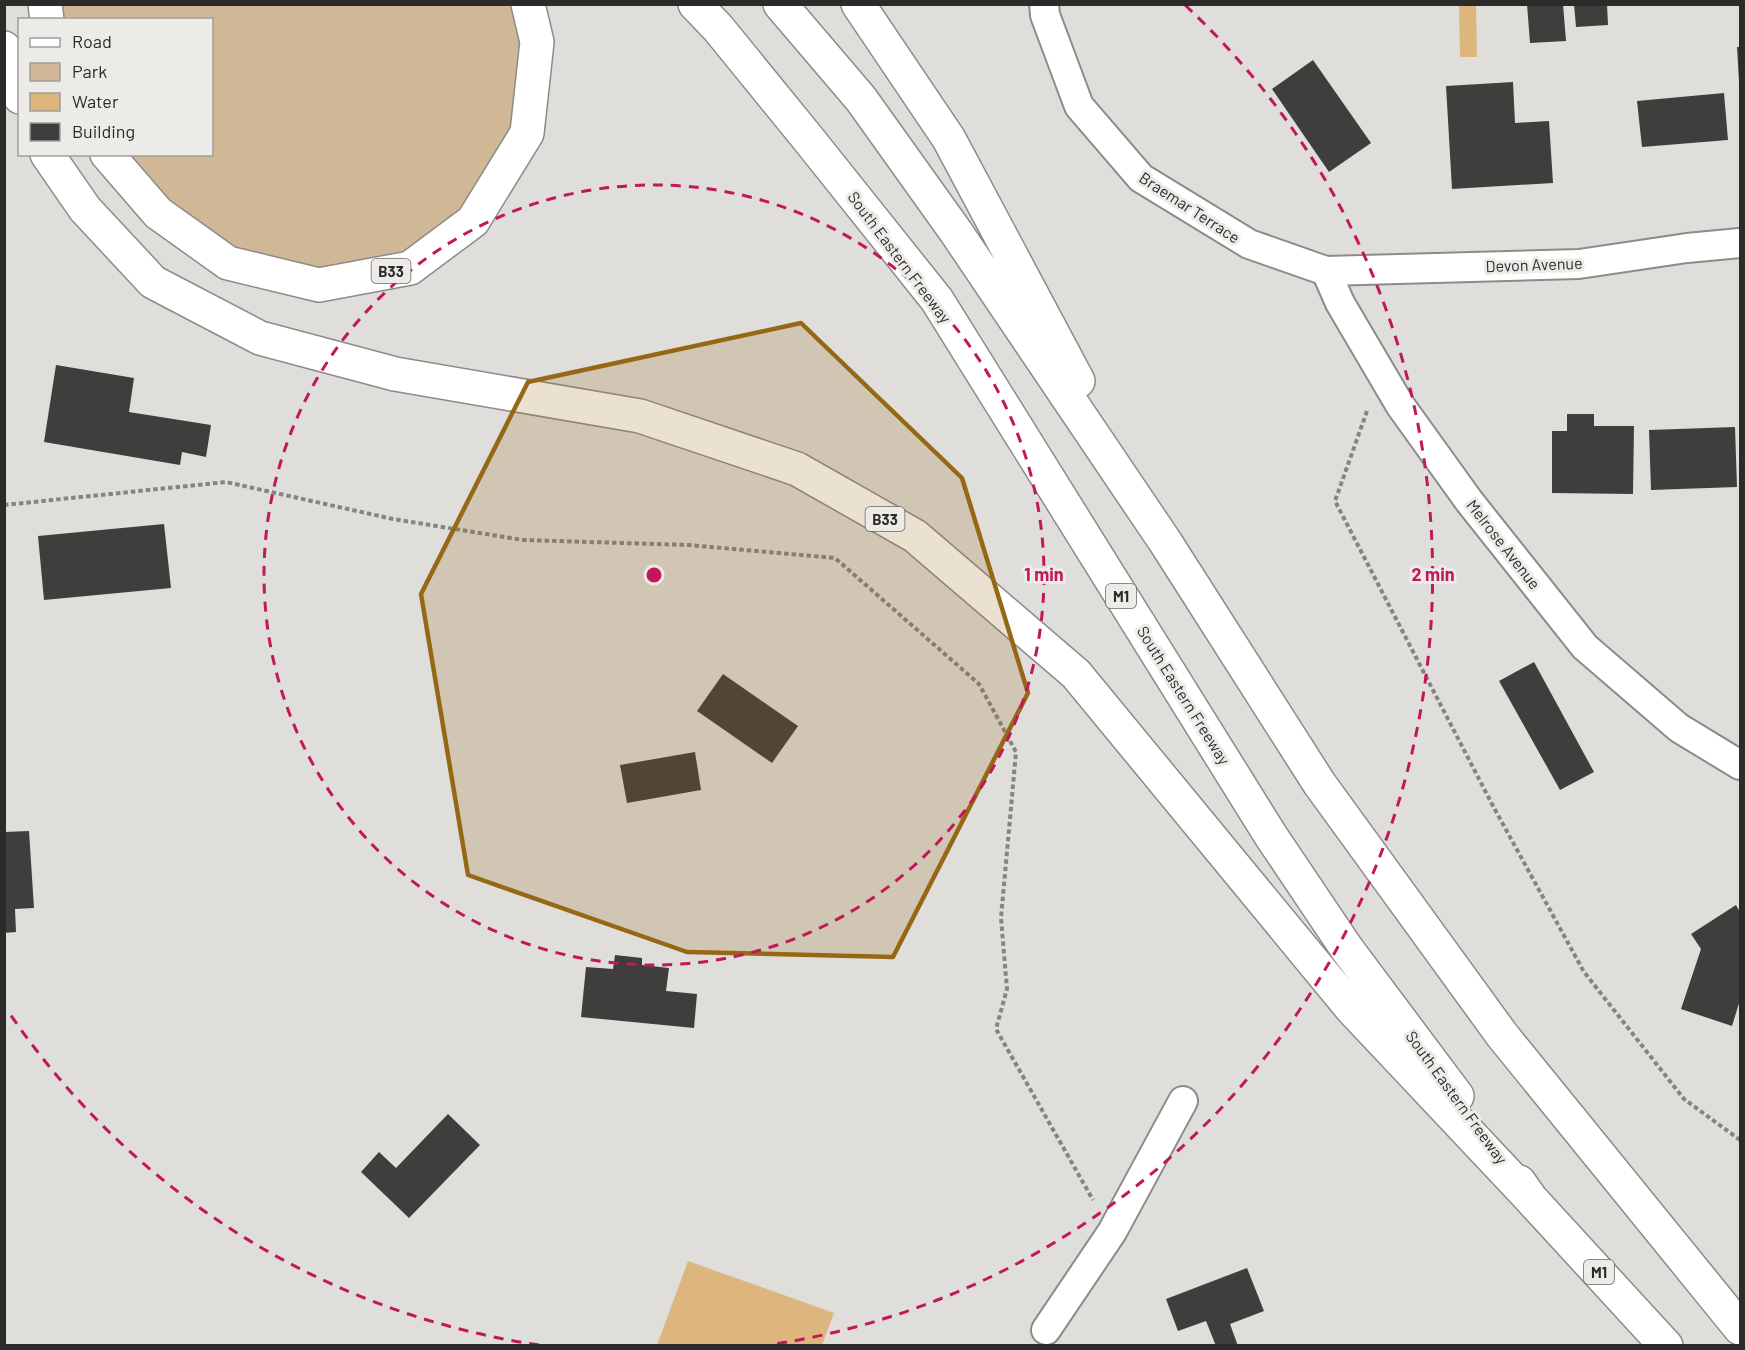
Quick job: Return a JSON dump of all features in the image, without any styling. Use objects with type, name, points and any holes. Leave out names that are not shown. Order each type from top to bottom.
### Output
[{"type":"highway","name":"B33","points":[[109,156],[158,213],[228,263],[319,285],[410,268],[473,221],[527,133],[537,42],[528,4]]},
{"type":"highway","name":"South Eastern Freeway","points":[[695,4],[810,141],[937,300],[1290,865],[1347,949],[1532,1199],[1666,1346]]},
{"type":"highway","points":[[780,4],[861,99],[956,232],[1166,543],[1319,783],[1502,1035],[1740,1328]]},
{"type":"highway","points":[[858,4],[949,140],[1166,543]]},
{"type":"highway","points":[[4,48],[18,91]]},
{"type":"highway","name":"B33","points":[[48,156],[85,209],[153,282],[260,338],[395,374],[640,416],[797,469],[915,536],[1076,674],[1352,1009],[1532,1199]]},
{"type":"street","name":"Braemar Terrace","points":[[1044,4],[1045,15],[1080,106],[1141,178],[1249,244],[1326,271]]},
{"type":"street","name":"Devon Avenue","points":[[1326,271],[1579,264],[1687,248],[1740,243]]},
{"type":"street","name":"Melrose Avenue","points":[[1326,271],[1340,303],[1400,405],[1469,501],[1585,647],[1678,728],[1740,765]]},
{"type":"street","points":[[1045,1340],[1112,1232],[1183,1101]]},
{"type":"path","points":[[1369,406],[1335,501],[1493,806],[1584,972],[1684,1099],[1740,1140]]},
{"type":"path","points":[[4,505],[226,482],[393,519],[523,540],[689,545],[835,558],[979,684],[1016,752],[1000,918],[1007,989],[996,1029],[1112,1232]]},
{"type":"highlighted area","points":[[801,323],[962,478],[1028,693],[893,957],[687,952],[468,875],[421,594],[528,382]]},
{"type":"green space","points":[[45,5],[528,5],[527,133],[473,221],[410,268],[319,285],[228,263],[108,156],[213,156],[213,18],[47,18]]},
{"type":"water","points":[[1459,5],[1476,5],[1477,57],[1460,57]]},
{"type":"water","points":[[688,1261],[834,1313],[822,1345],[657,1345]]},
{"type":"building","points":[[1527,4],[1563,4],[1566,41],[1530,43]]},
{"type":"building","points":[[1574,4],[1607,4],[1608,25],[1576,27]]},
{"type":"building","points":[[1737,47],[1740,47],[1740,82],[1739,82]]},
{"type":"building","points":[[1313,60],[1371,143],[1329,172],[1272,89]]},
{"type":"building","points":[[1513,82],[1515,123],[1549,121],[1553,183],[1452,189],[1446,86]]},
{"type":"building","points":[[1724,93],[1728,140],[1642,147],[1637,101]]},
{"type":"building","points":[[56,365],[134,378],[129,412],[211,425],[206,457],[182,452],[180,465],[44,442]]},
{"type":"building","points":[[1567,414],[1594,414],[1594,426],[1634,426],[1633,494],[1552,493],[1552,431],[1567,431]]},
{"type":"building","points":[[1735,427],[1737,487],[1651,490],[1649,430]]},
{"type":"building","points":[[164,524],[171,588],[44,600],[38,536]]},
{"type":"building","points":[[1534,662],[1594,772],[1560,790],[1499,681]]},
{"type":"building","points":[[723,674],[798,726],[772,763],[697,711]]},
{"type":"building","points":[[695,752],[701,790],[627,803],[620,765]]},
{"type":"building","points":[[29,831],[34,908],[15,909],[16,932],[4,933],[4,832]]},
{"type":"building","points":[[1736,905],[1740,912],[1740,1000],[1732,1026],[1681,1009],[1701,949],[1691,934]]},
{"type":"building","points":[[615,955],[642,958],[642,965],[669,968],[666,991],[697,994],[694,1028],[581,1017],[586,967],[613,969]]},
{"type":"building","points":[[448,1114],[480,1145],[409,1218],[361,1172],[379,1152],[396,1168]]},
{"type":"building","points":[[1247,1268],[1264,1311],[1230,1324],[1238,1346],[1216,1346],[1206,1321],[1178,1331],[1166,1299]]}]
